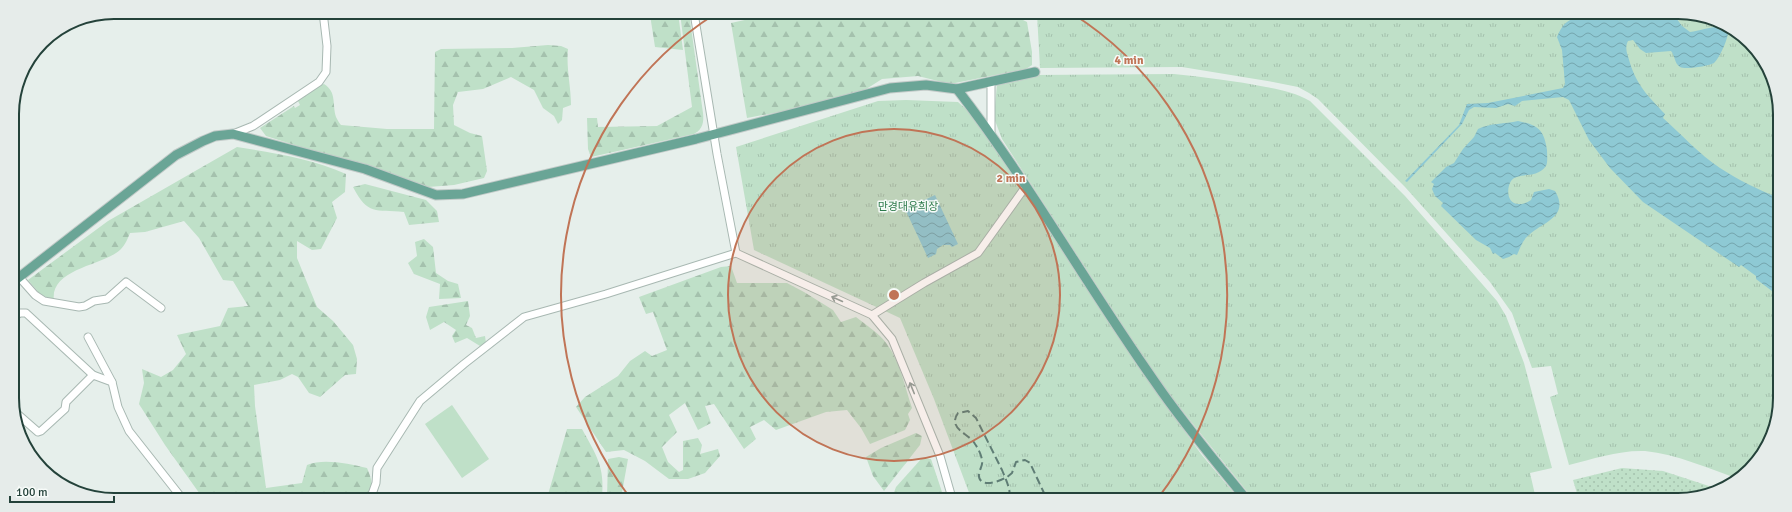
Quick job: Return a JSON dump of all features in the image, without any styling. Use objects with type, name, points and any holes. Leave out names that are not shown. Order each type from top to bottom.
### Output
[{"type":"main road","points":[[19,278],[176,155],[209,139],[233,134],[365,169],[436,195],[462,194],[507,185],[715,134],[890,88],[926,85],[957,89],[992,82],[1023,73],[1035,72]]},
{"type":"main road","points":[[957,89],[990,132],[1155,382],[1206,450],[1241,493]]},
{"type":"street","points":[[233,134],[253,126],[319,82],[326,72],[327,46],[324,19]]},
{"type":"street","points":[[695,19],[715,134],[717,154],[736,253]]},
{"type":"street","points":[[990,132],[992,82]]},
{"type":"street","points":[[872,314],[978,252],[1026,186]]},
{"type":"street","points":[[372,493],[376,482],[377,468],[420,401],[524,317],[606,294],[736,253],[872,314],[892,339],[940,456],[951,493]]},
{"type":"street","points":[[19,282],[35,295],[51,303],[85,306],[94,301],[107,298],[126,282],[161,308]]},
{"type":"street","points":[[19,313],[26,313],[93,375],[112,382]]},
{"type":"street","points":[[88,337],[112,382],[118,407],[129,431],[178,493]]},
{"type":"street","points":[[21,417],[38,432],[41,431],[65,409],[66,402],[93,375]]},
{"type":"green space","points":[[651,19],[679,19],[683,50],[655,47]]},
{"type":"green space","points":[[681,19],[690,19],[703,113],[701,128],[694,134],[591,157],[588,149],[587,118],[597,118],[598,127],[657,126],[692,107]]},
{"type":"green space","points":[[749,19],[1021,19],[1027,22],[1032,52],[1032,65],[1026,69],[950,84],[918,76],[882,79],[860,93],[812,106],[747,118],[731,23]]},
{"type":"green space","points":[[1037,19],[1678,19],[1703,22],[1726,32],[1745,47],[1760,66],[1768,83],[1772,101],[1773,398],[1770,423],[1763,440],[1753,456],[1731,476],[1669,455],[1645,451],[1616,453],[1569,465],[1550,397],[1558,394],[1551,366],[1532,368],[1512,313],[1490,282],[1405,187],[1318,99],[1298,87],[1182,67],[1040,68]]},
{"type":"green space","points":[[548,45],[561,46],[568,49],[571,105],[563,108],[562,120],[558,124],[554,116],[543,108],[534,90],[511,77],[483,89],[458,92],[453,105],[454,125],[470,133],[482,136],[487,171],[484,178],[454,185],[428,187],[266,136],[260,128],[294,106],[295,108],[300,105],[298,101],[317,86],[324,84],[331,91],[336,117],[341,125],[387,129],[434,129],[435,52],[441,49],[512,48]]},
{"type":"green space","points":[[1174,74],[1220,79],[1272,88],[1294,94],[1310,101],[1405,196],[1497,301],[1506,316],[1524,363],[1552,468],[1530,473],[1535,493],[1248,493],[1169,394],[1143,357],[1002,139],[994,118],[997,84],[1033,75]]},
{"type":"green space","name":"만경대유희장","points":[[906,100],[958,102],[977,119],[1150,382],[1201,454],[1234,493],[969,493],[934,399],[900,318],[754,250],[736,147],[878,101]]},
{"type":"green space","points":[[237,147],[306,160],[346,174],[345,192],[332,202],[337,218],[321,249],[312,250],[297,241],[297,258],[317,307],[333,321],[353,345],[357,359],[356,374],[345,375],[320,397],[309,393],[298,377],[292,374],[280,380],[254,385],[255,406],[266,488],[302,483],[307,465],[321,462],[337,462],[367,468],[371,482],[368,493],[199,493],[165,445],[139,404],[144,383],[142,369],[161,377],[173,370],[186,354],[177,335],[220,326],[228,308],[248,306],[233,281],[223,280],[199,238],[184,221],[145,232],[130,233],[121,249],[113,255],[79,269],[60,281],[55,290],[54,301],[40,294],[28,280],[108,221]]},
{"type":"green space","points":[[365,184],[426,200],[437,211],[439,222],[409,225],[404,212],[379,210],[368,207],[363,203],[353,187]]},
{"type":"green space","points":[[424,239],[433,247],[436,273],[448,281],[458,284],[461,298],[439,299],[440,284],[414,274],[408,263],[417,256],[415,242]]},
{"type":"green space","points":[[731,266],[737,283],[787,283],[833,310],[841,322],[856,317],[880,336],[892,351],[902,375],[912,408],[908,414],[910,420],[905,430],[870,444],[861,428],[847,410],[826,412],[776,430],[764,420],[750,427],[756,439],[744,449],[714,404],[705,406],[711,423],[698,430],[685,403],[669,415],[677,432],[662,447],[668,462],[679,472],[683,470],[683,441],[698,438],[702,445],[700,454],[718,449],[720,456],[705,473],[688,479],[669,479],[645,461],[624,450],[606,452],[576,407],[585,397],[618,376],[630,361],[645,351],[652,356],[667,350],[653,312],[646,314],[639,297],[721,267]]},
{"type":"green space","points":[[468,301],[470,316],[466,325],[472,328],[476,338],[485,336],[486,343],[480,346],[467,338],[455,343],[452,336],[456,330],[444,322],[430,330],[426,317],[429,307]]},
{"type":"green space","points":[[452,405],[489,459],[462,478],[425,424]]},
{"type":"green space","points":[[567,429],[582,429],[601,469],[602,493],[548,493]]},
{"type":"green space","points":[[916,433],[922,436],[920,445],[884,491],[873,476],[866,457],[881,448]]},
{"type":"green space","points":[[619,457],[628,459],[622,493],[607,493],[608,459]]},
{"type":"green space","points":[[922,458],[931,459],[942,493],[894,493],[896,487]]},
{"type":"green space","points":[[1622,468],[1663,471],[1712,487],[1684,493],[1577,493],[1573,480]]},
{"type":"water","points":[[1572,19],[1677,19],[1682,26],[1690,32],[1716,27],[1728,33],[1724,47],[1714,63],[1692,68],[1680,67],[1671,51],[1646,53],[1640,49],[1633,40],[1628,41],[1626,47],[1636,78],[1644,91],[1665,114],[1663,118],[1712,163],[1741,180],[1773,196],[1773,291],[1756,279],[1756,276],[1741,265],[1739,267],[1643,202],[1610,168],[1589,140],[1569,100],[1563,97],[1522,101],[1515,106],[1508,104],[1496,108],[1474,107],[1469,110],[1462,124],[1407,182],[1405,181],[1459,125],[1467,104],[1488,103],[1563,88],[1565,84],[1562,50],[1557,37],[1560,30],[1568,21]]},
{"type":"water","points":[[1518,121],[1531,124],[1542,133],[1546,143],[1547,163],[1542,170],[1537,173],[1514,178],[1509,184],[1508,188],[1510,199],[1516,204],[1523,204],[1531,200],[1534,192],[1549,189],[1555,191],[1559,200],[1559,207],[1557,212],[1548,222],[1525,238],[1517,255],[1514,254],[1503,259],[1495,253],[1493,254],[1490,248],[1476,240],[1441,206],[1443,203],[1435,196],[1432,189],[1434,184],[1431,182],[1446,167],[1454,163],[1463,149],[1474,137],[1478,129]]},
{"type":"water","points":[[935,195],[958,244],[952,247],[950,245],[943,245],[937,249],[936,254],[928,258],[905,209]]},
{"type":"railway","points":[[968,411],[976,418],[1005,478],[989,483],[981,481],[979,478],[979,473],[982,464],[981,454],[972,440],[957,427],[955,418],[958,413],[968,411]]},
{"type":"railway","points":[[1005,478],[1012,473],[1016,462],[1025,460],[1030,463],[1044,493]]},
{"type":"railway","points":[[1005,478],[1010,493]]}]
